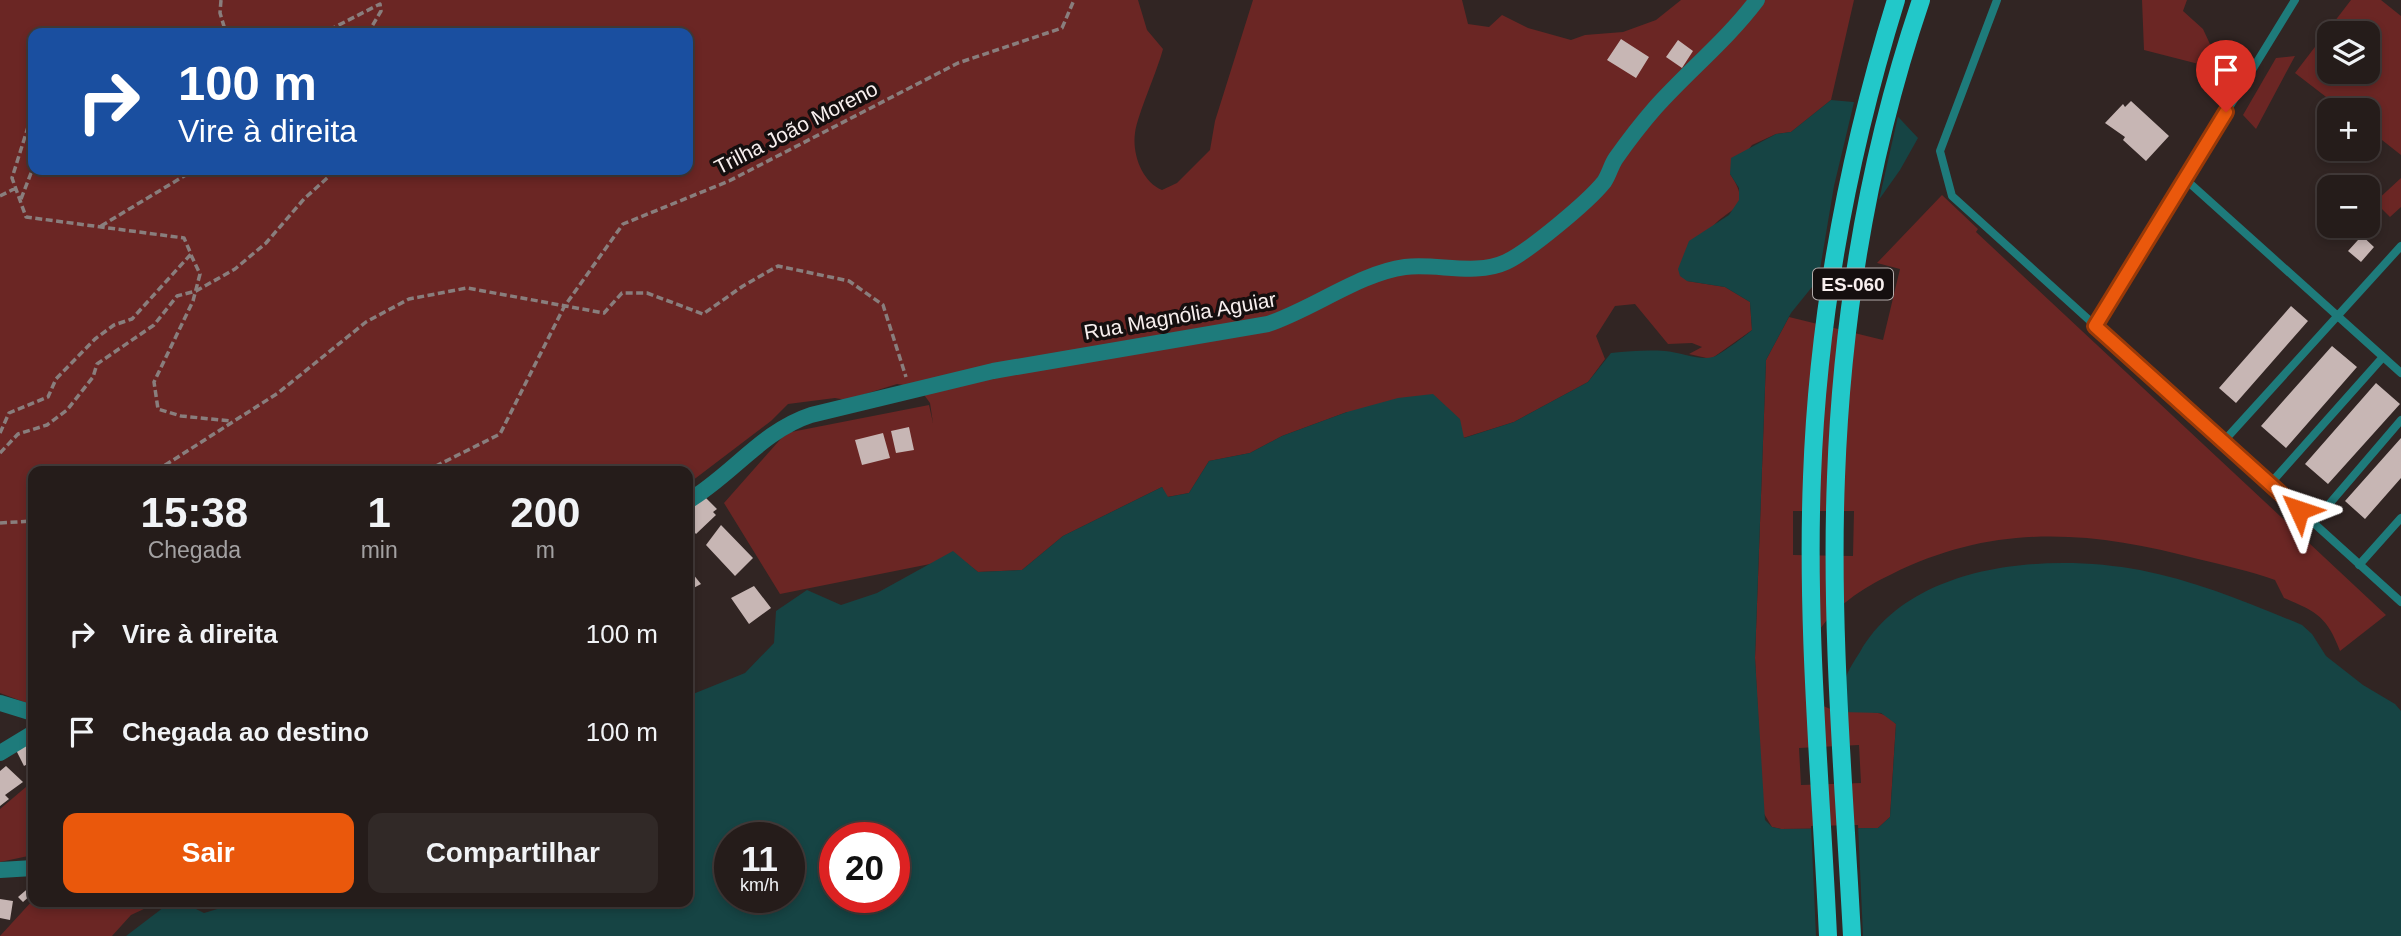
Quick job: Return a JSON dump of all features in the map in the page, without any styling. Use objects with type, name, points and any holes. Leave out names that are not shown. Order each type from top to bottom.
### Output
[{"type":"main road","name":"ES-060","points":[[1828,936],[1812,576],[1814,430],[1824,320],[1837,236],[1857,140],[1896,0]]},
{"type":"main road","name":"ES-060","points":[[1852,936],[1835,576],[1838,431],[1849,312],[1869,193],[1891,99],[1921,0]]},
{"type":"street","name":"Rua Magnólia Aguiar","points":[[693,498],[709,489],[770,435],[792,421],[993,371],[1268,324],[1296,315],[1352,286],[1403,267],[1484,267],[1504,264],[1523,252],[1604,182],[1615,161],[1652,111],[1689,70],[1734,30],[1757,0]]},
{"type":"street","points":[[0,704],[28,712]]},
{"type":"street","points":[[0,753],[28,736]]},
{"type":"street","points":[[0,870],[28,868]]},
{"type":"lane","points":[[1997,0],[1940,151],[1952,196],[2401,603]]},
{"type":"lane","points":[[2095,326],[2295,0]]},
{"type":"lane","points":[[2185,179],[2401,373]]},
{"type":"lane","points":[[2224,442],[2401,246]]},
{"type":"lane","points":[[2270,484],[2383,358]]},
{"type":"lane","points":[[2313,523],[2401,420]]},
{"type":"lane","points":[[2359,565],[2401,518]]},
{"type":"path","points":[[220,0],[224,28]]},
{"type":"path","name":"Trilha João Moreno","points":[[436,466],[500,434],[564,307],[623,224],[729,181],[958,63],[1062,27],[1074,0]]},
{"type":"path","points":[[332,28],[380,2],[381,11],[371,28]]},
{"type":"path","points":[[28,127],[12,178],[26,218],[184,238],[200,274],[196,290],[154,382],[158,409],[181,416],[234,422]]},
{"type":"path","points":[[20,201],[31,175]]},
{"type":"path","points":[[99,227],[186,175]]},
{"type":"path","points":[[0,453],[18,434],[47,425],[67,410],[106,356],[154,324],[177,296],[196,290],[235,269],[266,243],[304,199],[330,175]]},
{"type":"path","points":[[0,196],[16,188]]},
{"type":"path","points":[[0,433],[9,413],[48,397],[56,379],[95,339],[114,325],[132,320],[191,254]]},
{"type":"path","points":[[164,466],[278,393],[366,322],[410,299],[467,288],[604,313],[622,293],[647,293],[703,314],[778,266],[849,281],[883,305],[911,392]]},
{"type":"path","points":[[0,523],[28,521]]},
{"type":"shaded area","points":[[0,0],[1138,0],[1147,30],[1163,49],[1137,125],[1135,150],[1144,174],[1162,190],[1177,183],[1210,150],[1215,121],[1253,0],[1462,0],[1468,24],[1489,27],[1502,15],[1528,28],[1571,40],[1585,35],[1623,32],[1656,20],[1681,0],[1854,0],[1831,100],[1791,132],[1776,134],[1752,145],[1730,174],[1737,186],[1739,203],[1710,231],[1687,281],[1725,287],[1750,302],[1752,330],[1711,359],[1689,354],[1702,347],[1692,343],[1668,344],[1635,304],[1615,306],[1596,336],[1605,359],[1588,382],[1514,422],[1463,438],[1347,412],[1282,436],[1250,453],[1209,461],[1189,493],[1167,497],[1162,487],[1063,536],[1022,570],[978,572],[960,558],[780,594],[724,503],[786,433],[929,405],[933,423],[930,403],[922,392],[897,384],[846,400],[835,398],[788,404],[771,421],[693,480],[693,466],[28,466],[28,704],[0,693]]},
{"type":"shaded area","points":[[2142,0],[2187,0],[2183,11],[2203,29],[2222,70],[2144,50]]},
{"type":"shaded area","points":[[2351,0],[2381,0],[2401,16],[2401,155],[2380,138],[2380,98],[2327,98],[2295,73],[2317,44],[2317,84],[2380,84],[2380,21],[2335,21]]},
{"type":"shaded area","points":[[2295,56],[2256,129],[2243,115],[2276,58]]},
{"type":"shaded area","points":[[2401,178],[2401,207],[2390,217],[2380,207],[2380,197]]},
{"type":"shaded area","points":[[1942,195],[1978,229],[1976,232],[2386,615],[2340,651],[2320,617],[2284,598],[2275,580],[2158,549],[2119,542],[2043,536],[1968,546],[1930,558],[1859,592],[1830,617],[1815,637],[1820,704],[1839,711],[1880,713],[1896,724],[1890,817],[1878,828],[1772,827],[1763,812],[1755,658],[1766,360],[1789,317],[1883,340],[1900,269],[1877,263]],"holes":[[[1793,511],[1854,511],[1853,556],[1793,555]],[[1859,745],[1861,783],[1801,785],[1799,748]]]},
{"type":"shaded area","points":[[28,785],[28,856],[0,862],[0,809]]},
{"type":"shaded area","points":[[28,905],[148,907],[131,915],[112,936],[0,936]]},
{"type":"water","points":[[1831,100],[1887,105],[1918,138],[1900,170],[1854,235],[1791,313],[1766,360],[1755,658],[1765,820],[1772,827],[1781,829],[1878,828],[1890,817],[1896,724],[1881,713],[1842,712],[1843,688],[1846,676],[1860,652],[1883,622],[1912,599],[1947,582],[1985,571],[2025,565],[2065,563],[2140,570],[2202,586],[2302,625],[2312,634],[2326,656],[2401,711],[2401,936],[126,936],[164,907],[192,907],[204,913],[224,907],[693,907],[693,694],[745,673],[774,643],[776,611],[807,590],[841,605],[877,593],[953,551],[978,572],[1022,570],[1063,536],[1162,487],[1168,497],[1189,493],[1209,461],[1250,453],[1282,436],[1347,412],[1398,398],[1433,394],[1460,419],[1464,438],[1514,422],[1588,382],[1611,353],[1658,351],[1702,358],[1716,356],[1752,330],[1750,302],[1725,287],[1687,281],[1680,276],[1678,269],[1689,241],[1729,215],[1739,200],[1739,188],[1730,174],[1731,158],[1776,134],[1791,132]]},
{"type":"pier","points":[[1855,98],[1889,102],[1899,112],[1877,209],[1817,287],[1834,186]]},
{"type":"pier","points":[[1858,825],[1863,936],[1816,936],[1811,826]]},
{"type":"building","points":[[1621,39],[1649,57],[1636,78],[1607,60]]},
{"type":"building","points":[[1678,40],[1693,51],[1682,68],[1666,57]]},
{"type":"building","points":[[2131,101],[2169,136],[2146,161],[2123,140],[2125,137],[2105,123],[2123,104],[2125,107]]},
{"type":"building","points":[[2355,238],[2364,238],[2374,247],[2361,262],[2348,251],[2358,240]]},
{"type":"building","points":[[2291,306],[2308,321],[2236,403],[2219,388]]},
{"type":"building","points":[[2332,346],[2357,367],[2286,448],[2261,426]]},
{"type":"building","points":[[2376,383],[2400,404],[2328,484],[2305,464]]},
{"type":"building","points":[[909,427],[914,450],[896,453],[891,431]]},
{"type":"building","points":[[883,433],[890,458],[862,465],[855,440]]},
{"type":"building","points":[[2401,438],[2401,478],[2365,519],[2345,501]]},
{"type":"building","points":[[704,496],[717,509],[713,512],[716,515],[696,534],[693,531],[693,506]]},
{"type":"building","points":[[721,525],[753,558],[735,576],[706,545]]},
{"type":"building","points":[[693,574],[701,584],[693,588]]},
{"type":"building","points":[[754,586],[771,608],[749,624],[731,598]]},
{"type":"building","points":[[28,742],[28,764],[24,766],[15,748]]},
{"type":"building","points":[[6,766],[23,782],[5,795],[9,799],[0,806],[0,771]]},
{"type":"building","points":[[28,888],[28,898],[23,902],[18,897]]},
{"type":"building","points":[[0,899],[13,901],[10,920],[0,918]]},
{"type":"route","points":[[2226,112],[2095,326],[2299,510]]}]
